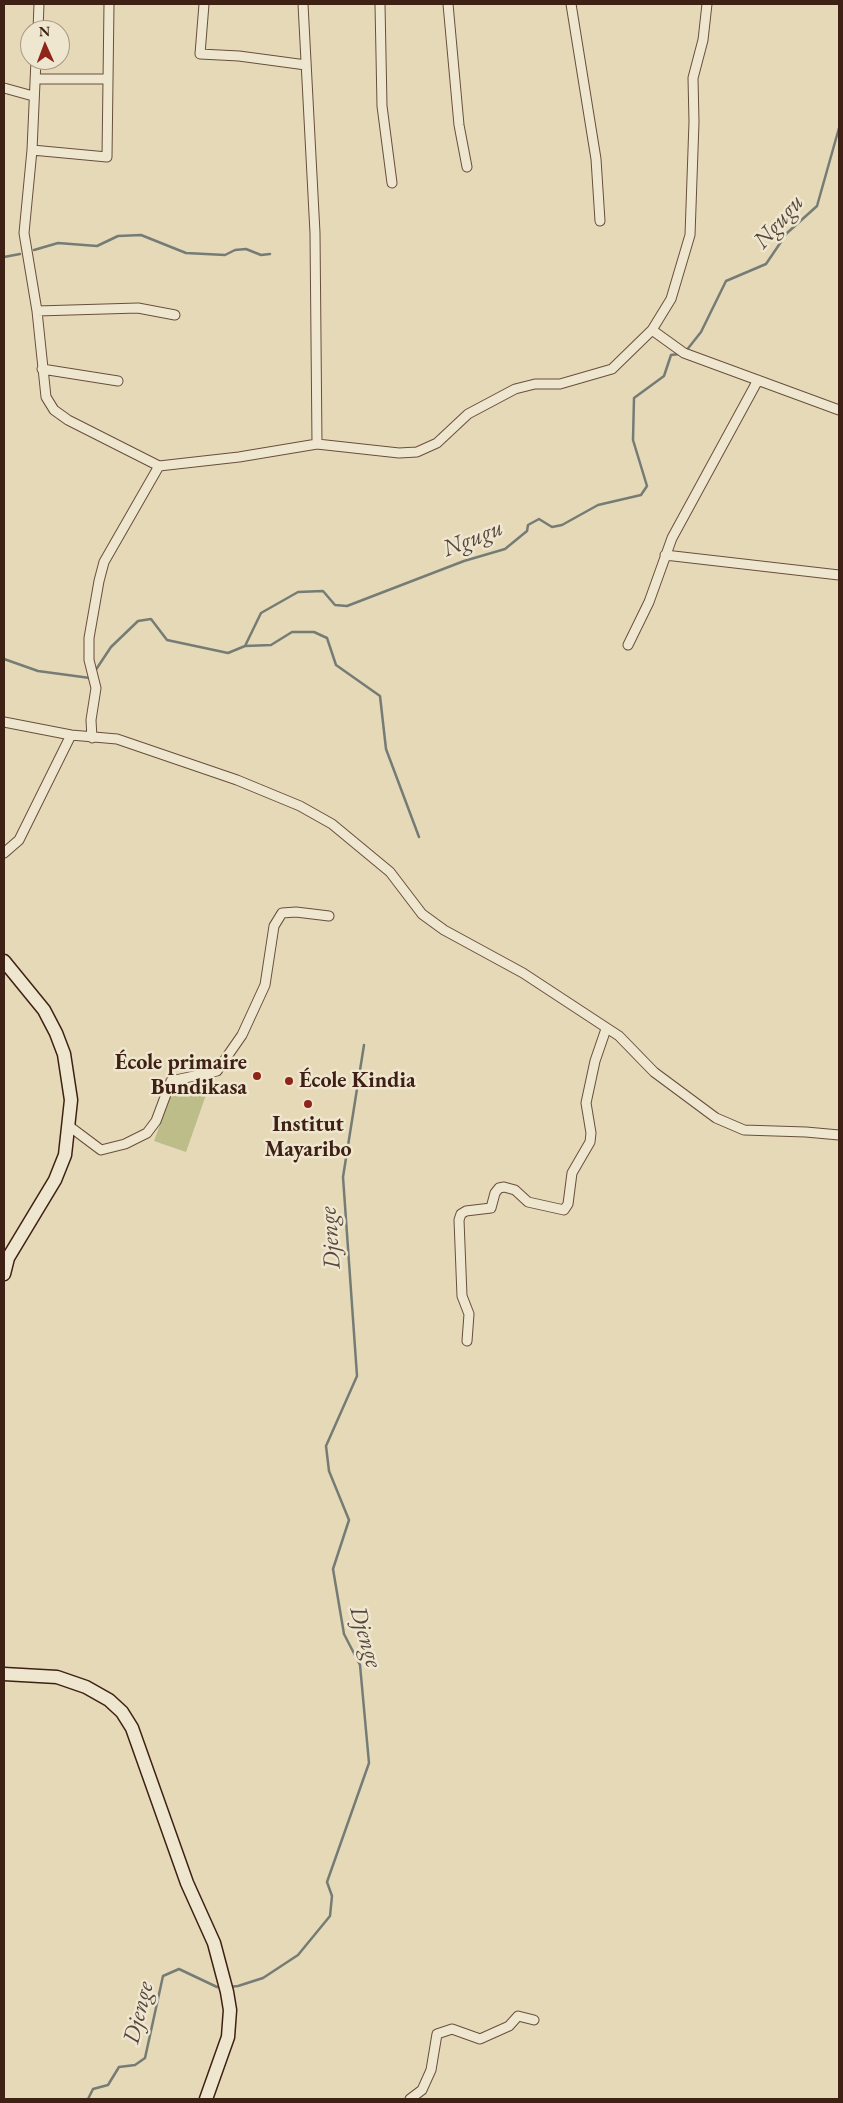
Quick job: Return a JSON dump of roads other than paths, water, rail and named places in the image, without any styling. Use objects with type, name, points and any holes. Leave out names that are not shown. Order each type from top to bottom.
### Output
[{"type":"main road","points":[[4,961],[44,1010],[56,1033],[68,1075],[71,1100],[65,1155],[55,1180],[8,1258],[4,1274]]},
{"type":"main road","points":[[4,1674],[56,1677],[86,1687],[109,1700],[122,1712],[132,1728],[146,1762],[187,1883],[214,1943],[230,2010],[228,2037],[206,2099]]},
{"type":"street","points":[[39,20],[40,4]]},
{"type":"street","points":[[32,150],[107,158],[109,4]]},
{"type":"street","points":[[204,4],[200,54],[240,56],[306,65]]},
{"type":"street","points":[[303,4],[315,233],[317,444]]},
{"type":"street","points":[[380,4],[382,106],[392,183]]},
{"type":"street","points":[[448,4],[459,125],[467,167]]},
{"type":"street","points":[[571,4],[596,158],[600,221]]},
{"type":"street","points":[[35,70],[32,150],[24,233],[37,311],[46,397],[54,410],[68,420],[159,466],[239,457],[317,444],[398,453],[417,452],[437,443],[468,414],[515,389],[535,384],[560,384],[612,369],[652,330],[671,299],[690,235],[694,122],[692,78],[703,40],[707,4]]},
{"type":"street","points":[[35,79],[108,79]]},
{"type":"street","points":[[4,88],[33,96]]},
{"type":"street","points":[[37,311],[138,308],[175,315]]},
{"type":"street","points":[[652,330],[684,353],[839,410]]},
{"type":"street","points":[[42,370],[118,381]]},
{"type":"street","points":[[628,645],[649,602],[672,538],[758,380]]},
{"type":"street","points":[[92,738],[91,720],[96,688],[89,656],[94,603],[104,562],[159,466]]},
{"type":"street","points":[[665,555],[839,575]]},
{"type":"street","points":[[4,722],[92,738],[117,738],[281,797],[332,824],[390,872],[422,914],[444,930],[523,973],[618,1036],[654,1072],[690,1101],[732,1126],[744,1130],[839,1135]]},
{"type":"street","points":[[4,853],[19,840],[71,735]]},
{"type":"street","points":[[69,1126],[102,1150],[125,1144],[147,1133],[156,1121],[171,1081],[217,1071],[242,1035],[265,985],[274,926],[282,913],[296,912],[329,916]]},
{"type":"street","points":[[467,1342],[469,1314],[462,1296],[459,1220],[461,1214],[466,1211],[491,1208],[495,1193],[499,1188],[504,1187],[515,1190],[528,1202],[564,1210],[568,1204],[572,1173],[590,1142],[591,1133],[586,1103],[595,1061],[606,1029]]},
{"type":"street","points":[[410,2099],[422,2090],[431,2070],[437,2034],[452,2029],[480,2040],[510,2026],[518,2016],[534,2020]]},
{"type":"waterway","name":"Ngugu","points":[[686,351],[701,332],[726,281],[766,264],[787,233],[817,206],[839,128]]},
{"type":"waterway","points":[[34,250],[58,243],[97,246],[118,236],[141,235],[186,253],[225,255],[235,250],[246,249],[261,255],[270,254]]},
{"type":"waterway","points":[[4,257],[20,254]]},
{"type":"waterway","name":"Ngugu","points":[[245,646],[261,613],[298,592],[323,591],[335,605],[347,606],[464,561],[505,549],[527,531],[528,525],[539,519],[552,527],[562,525],[598,505],[641,495],[647,486],[633,440],[634,398],[664,376],[671,355],[679,354]]},
{"type":"waterway","points":[[95,671],[111,647],[138,621],[151,619],[167,640],[228,653],[245,646],[271,645],[292,632],[314,632],[327,638],[336,665],[380,696],[386,749],[419,837]]},
{"type":"waterway","name":"Ngugu","points":[[4,659],[38,671],[90,678]]},
{"type":"waterway","name":"Djenge","points":[[229,1987],[263,1978],[298,1955],[330,1916],[332,1896],[327,1882],[369,1763],[360,1665],[344,1634],[333,1569],[349,1520],[329,1471],[326,1446],[357,1376],[343,1177],[364,1045]]},
{"type":"waterway","name":"Djenge","points":[[88,2099],[93,2089],[108,2085],[119,2067],[135,2065],[145,2058],[163,1976],[179,1969],[217,1987],[221,1987]]},
{"type":"place","name":"École primaire Bundikasa","points":[[257,1076]]},
{"type":"place","name":"École Kindia","points":[[289,1081]]},
{"type":"place","name":"Institut Mayaribo","points":[[308,1104]]}]
